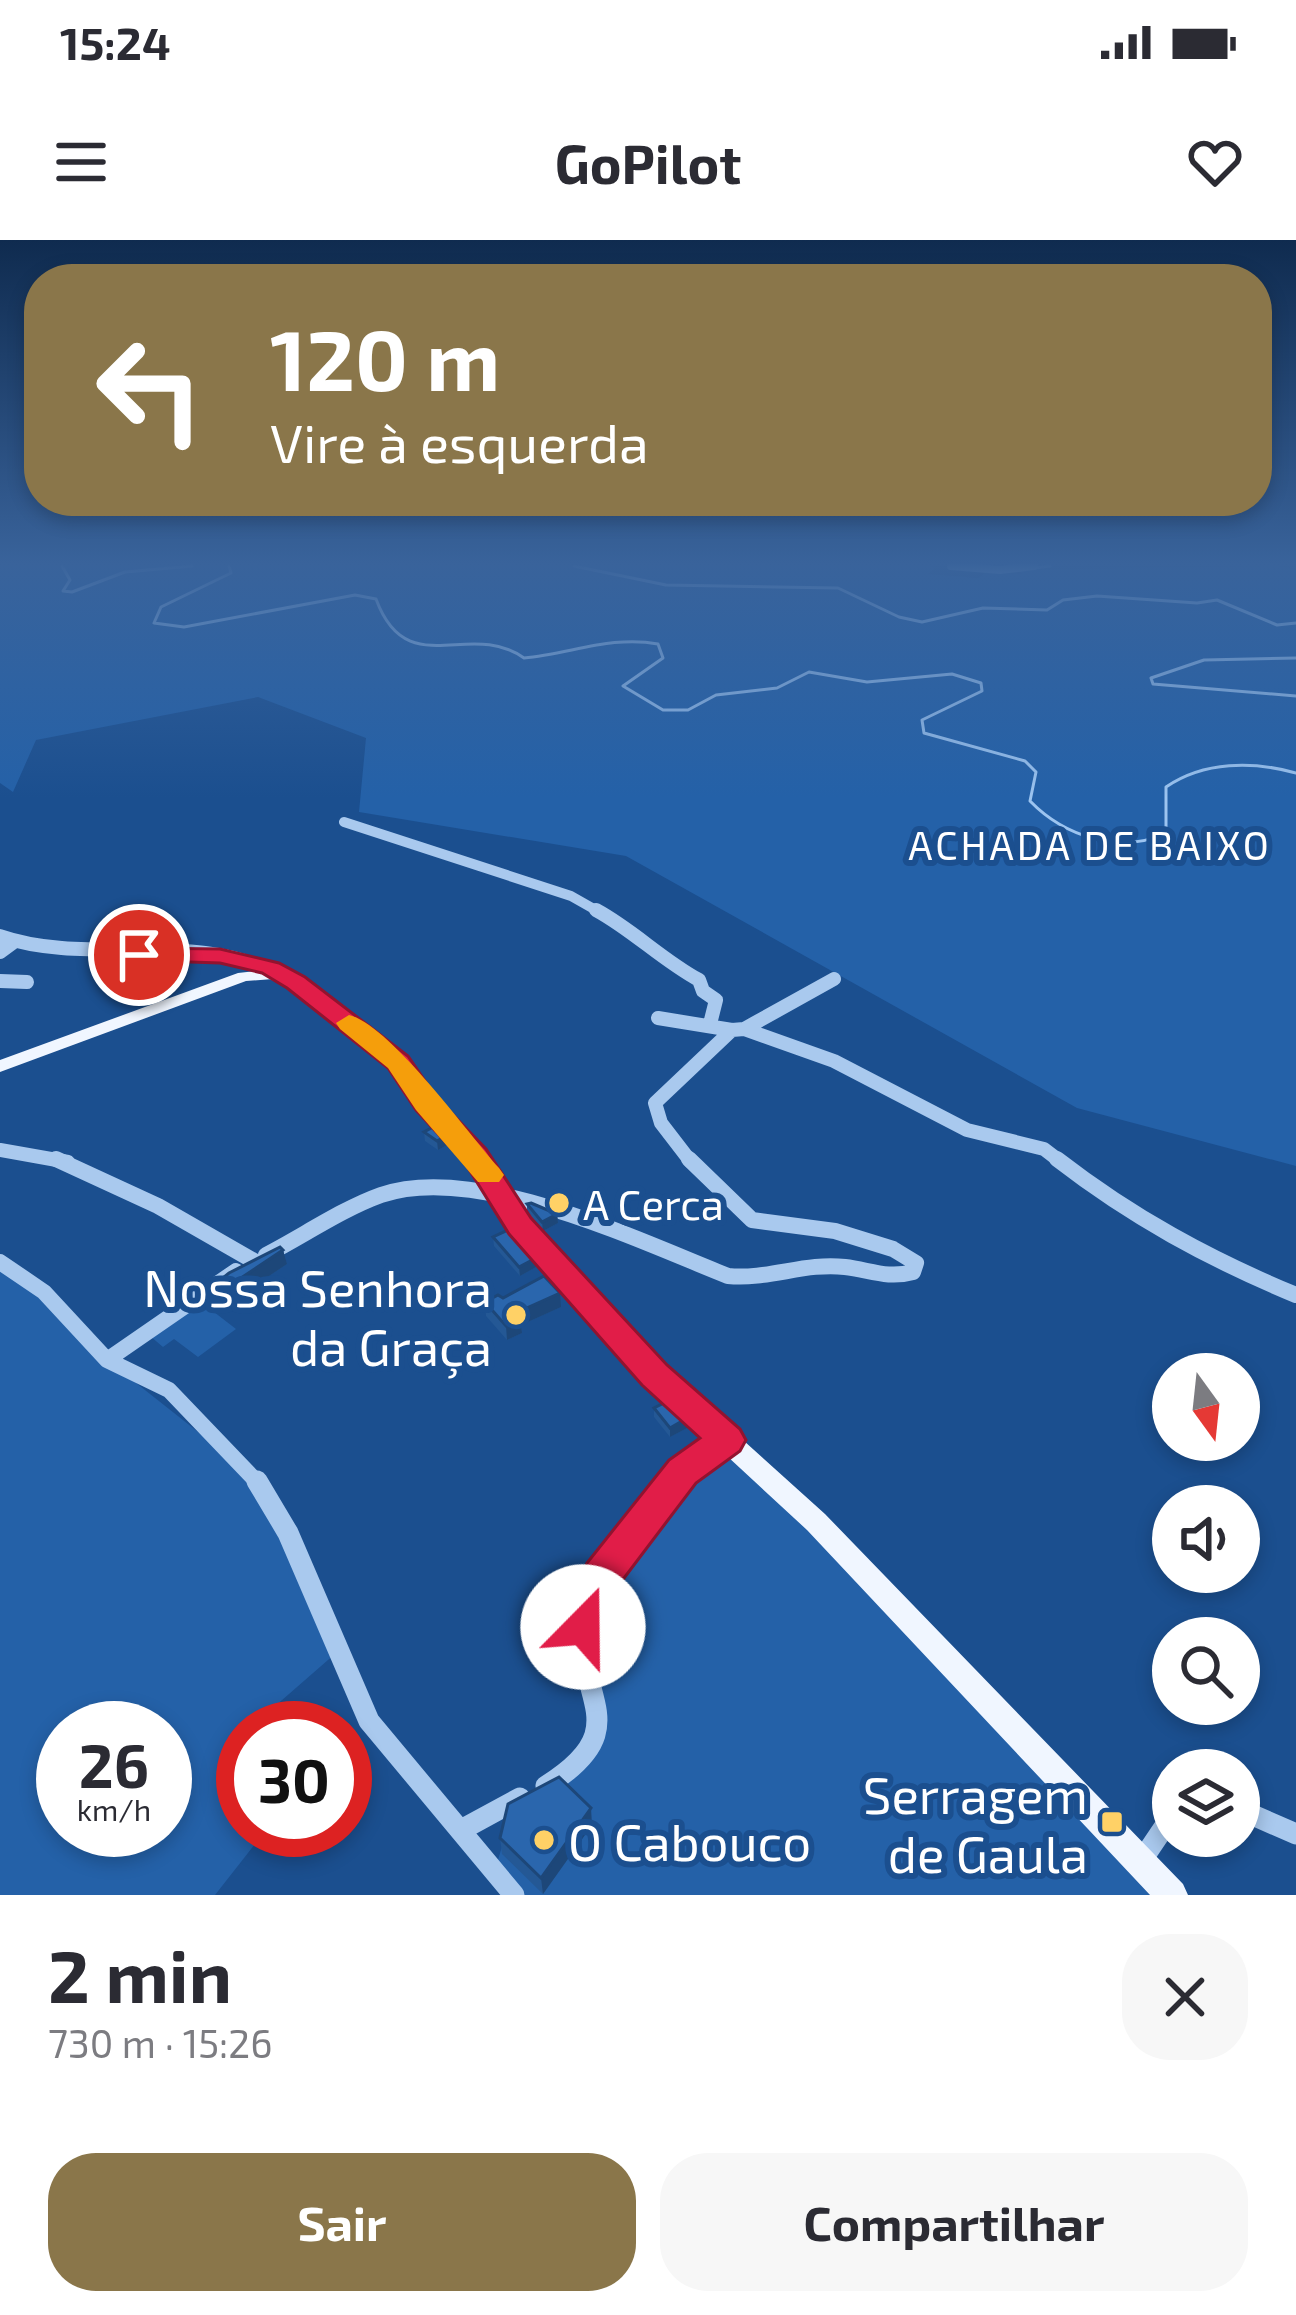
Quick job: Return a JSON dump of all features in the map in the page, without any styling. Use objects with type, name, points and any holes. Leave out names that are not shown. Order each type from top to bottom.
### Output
[{"type":"main road","points":[[0,1066],[232,980],[275,974],[296,982],[398,1062],[426,1104],[476,1156],[500,1198],[655,1375],[816,1522],[1172,1895]]},
{"type":"street","points":[[344,823],[572,896],[618,922],[657,957],[699,980],[703,992],[716,1000],[710,1024]]},
{"type":"street","points":[[0,936],[139,955],[220,956],[262,964],[275,974]]},
{"type":"street","points":[[0,952],[15,941]]},
{"type":"street","points":[[106,1360],[204,1290],[397,1190],[535,1200],[728,1276],[754,1281],[830,1266],[881,1277],[913,1272],[916,1263],[893,1249],[835,1231],[752,1220],[671,1136],[655,1102],[738,1029],[834,979]]},
{"type":"street","points":[[0,981],[27,982]]},
{"type":"street","points":[[658,1018],[738,1029],[834,1061],[967,1130],[1044,1149],[1110,1199],[1191,1249],[1296,1295]]},
{"type":"street","points":[[0,1150],[65,1161],[158,1206],[254,1261]]},
{"type":"street","points":[[0,1262],[44,1292],[106,1360],[169,1390],[254,1477],[288,1533],[369,1721],[514,1895]]},
{"type":"street","points":[[461,1830],[587,1760],[599,1735],[584,1641],[586,1610],[601,1576],[682,1472],[727,1440]]},
{"type":"street","points":[[1260,1818],[1296,1834]]},
{"type":"street","points":[[1141,1860],[1152,1844]]},
{"type":"shaded area","points":[[0,643],[1296,643],[1296,1166],[1077,1108],[626,856],[359,812],[366,738],[258,697],[36,740],[13,792],[0,783]]},
{"type":"shaded area","points":[[0,1254],[107,1360],[255,1477],[336,1653],[281,1701],[216,1701],[216,1857],[245,1857],[215,1895],[0,1895]]},
{"type":"shaded area","points":[[201,1302],[236,1329],[198,1357],[174,1339],[163,1347],[150,1336]]},
{"type":"shaded area","points":[[727,1440],[1150,1895],[514,1895],[497,1863],[513,1811],[587,1760],[586,1610],[682,1472]]},
{"type":"building","points":[[435,1126],[446,1136],[437,1141],[424,1132]]},
{"type":"building","points":[[527,1204],[557,1214],[542,1222]]},
{"type":"building","points":[[510,1229],[536,1258],[519,1267],[493,1237]]},
{"type":"building","points":[[280,1247],[283,1250],[235,1282],[229,1294],[214,1285],[229,1273]]},
{"type":"building","points":[[544,1276],[560,1293],[516,1313],[520,1319],[506,1326],[485,1302],[498,1295],[503,1298]]},
{"type":"building","points":[[670,1400],[689,1417],[670,1428],[654,1408]]},
{"type":"building","name":"O Cabouco","points":[[559,1777],[591,1808],[541,1878],[500,1838],[508,1804]]},
{"type":"waterway","points":[[420,643],[482,644],[524,658],[607,643]]},
{"type":"waterway","points":[[651,643],[658,644],[663,658],[623,686],[663,710],[688,710],[716,695],[777,688],[809,672],[867,682],[952,674],[981,683],[982,691],[922,720],[924,733],[1025,761],[1036,772],[1030,801],[1059,824],[1112,842],[1166,833],[1166,787],[1196,772],[1246,765],[1296,773]]},
{"type":"waterway","points":[[1296,658],[1204,660],[1151,678],[1153,684],[1296,696]]},
{"type":"slow traffic","points":[[349,1023],[398,1062],[426,1104],[489,1175]]},
{"type":"place","name":"A Cerca","points":[[559,1203]]},
{"type":"place","name":"Nossa Senhora da Graça","points":[[516,1315]]},
{"type":"place","name":"Serragem de Gaula","points":[[1112,1822]]},
{"type":"place","name":"O Cabouco","points":[[544,1840]]},
{"type":"district","name":"ACHADA DE BAIXO","points":[[1090,844]]},
{"type":"route","points":[[139,955],[220,956],[270,968],[296,982],[398,1062],[426,1104],[476,1156],[520,1226],[655,1375],[727,1440],[682,1472],[601,1576],[583,1627]]}]
